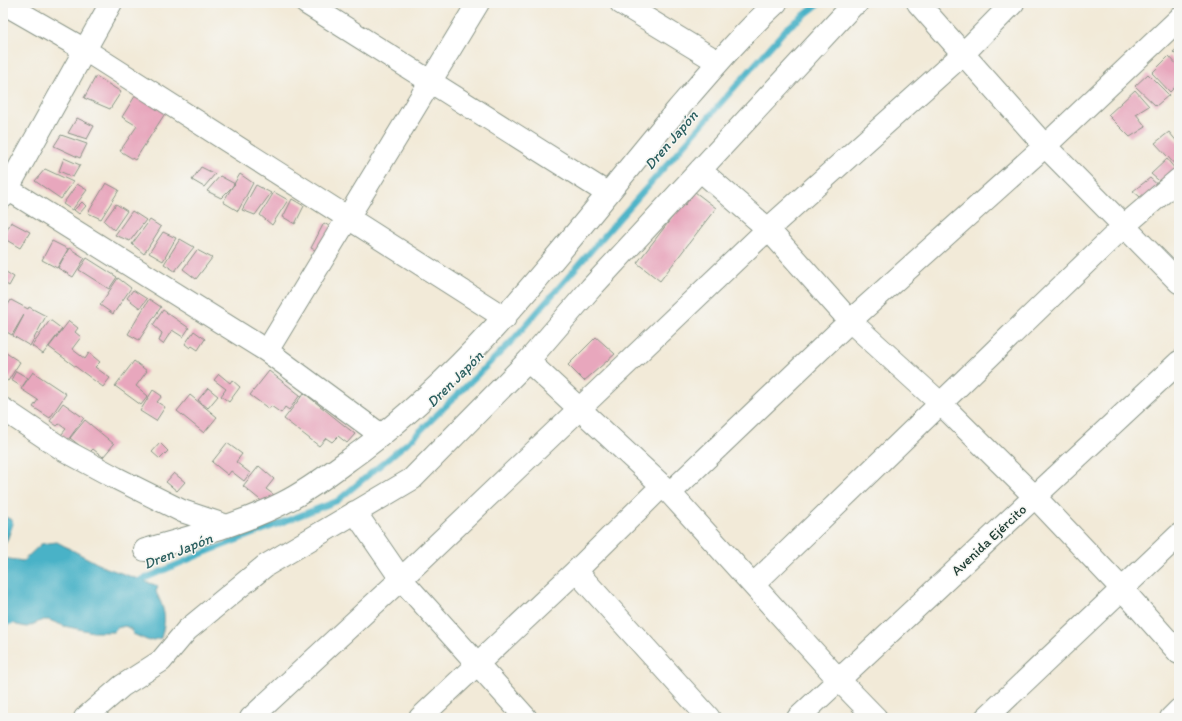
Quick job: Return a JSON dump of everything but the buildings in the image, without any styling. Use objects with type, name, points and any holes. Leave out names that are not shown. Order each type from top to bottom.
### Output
[{"type":"street","points":[[3,3],[85,50],[505,318]]},
{"type":"street","points":[[111,3],[5,191],[267,351],[381,436]]},
{"type":"street","points":[[306,3],[607,193]]},
{"type":"street","points":[[267,351],[478,3]]},
{"type":"street","points":[[145,550],[251,518],[285,502],[329,474],[381,436],[433,391],[505,318],[607,193],[718,62],[776,3]]},
{"type":"street","points":[[84,718],[122,686],[161,661],[187,630],[265,566],[412,479],[528,361],[591,288],[853,5],[857,3]]},
{"type":"street","points":[[918,3],[1045,146],[1179,282]]},
{"type":"street","points":[[251,718],[401,579],[768,229],[963,54],[1014,3]]},
{"type":"street","points":[[634,6],[718,62]]},
{"type":"street","points":[[420,718],[576,571],[850,321],[1045,146],[1179,19]]},
{"type":"street","points":[[700,170],[768,229],[850,321],[940,403],[1035,497],[1122,589],[1179,653]]},
{"type":"street","points":[[754,584],[1124,226],[1179,179]]},
{"type":"street","points":[[528,361],[579,410],[666,489],[754,584],[839,680],[876,718]]},
{"type":"street","name":"Avenida Ejército","points":[[798,718],[1179,362]]},
{"type":"street","points":[[3,409],[64,450],[116,478],[182,511],[227,526]]},
{"type":"street","points":[[355,512],[401,579],[526,718]]},
{"type":"street","points":[[986,718],[1179,535]]},
{"type":"street","points":[[576,571],[709,718]]},
{"type":"street","points":[[1171,718],[1179,710]]},
{"type":"water","points":[[3,516],[12,520],[13,524],[6,543],[3,545]]},
{"type":"water","points":[[57,542],[104,567],[158,586],[156,592],[164,614],[164,625],[161,638],[149,641],[133,634],[131,629],[125,626],[117,628],[113,632],[93,632],[64,626],[49,620],[43,620],[27,627],[17,625],[4,618],[3,558],[23,561],[41,544]]},
{"type":"waterway","name":"Dren Japón","points":[[134,583],[204,553],[337,501],[412,439],[510,343],[786,29],[820,3]]},
{"type":"waterway","name":"Dren Japón","points":[[3,623],[17,620]]}]
